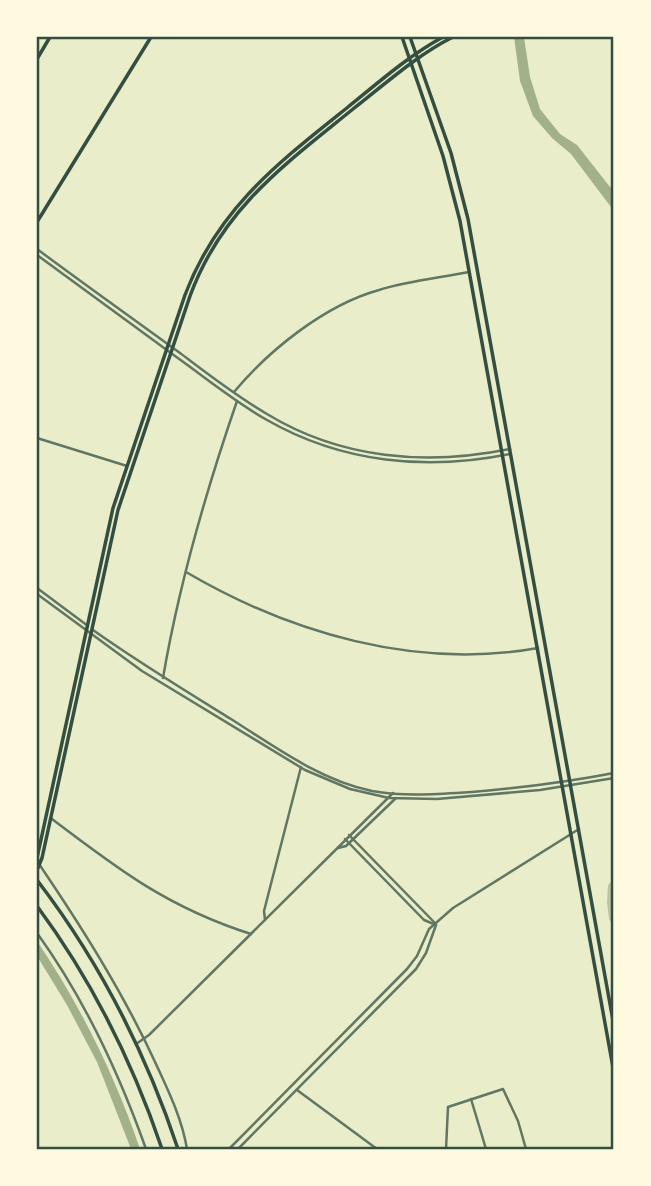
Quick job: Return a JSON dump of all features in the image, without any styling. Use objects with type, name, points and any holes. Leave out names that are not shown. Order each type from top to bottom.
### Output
[{"type":"main road","points":[[37,59],[50,37]]},
{"type":"main road","points":[[37,222],[151,37]]},
{"type":"main road","points":[[402,37],[450,177],[614,1073]]},
{"type":"main road","points":[[410,37],[444,131],[463,197],[614,1026]]},
{"type":"main road","points":[[37,863],[113,508],[170,349],[204,264],[221,233],[242,206],[277,170],[443,37]]},
{"type":"main road","points":[[418,56],[453,37]]},
{"type":"main road","points":[[37,863],[51,819],[88,629],[118,509],[170,349]]},
{"type":"main road","points":[[37,880],[93,962],[136,1044],[178,1149]]},
{"type":"main road","points":[[37,906],[39,913],[79,970],[114,1034],[136,1081],[162,1149]]},
{"type":"street","points":[[37,250],[237,401],[301,437],[370,458],[437,463],[510,452]]},
{"type":"street","points":[[37,255],[170,349],[290,427],[357,451],[420,458],[502,453]]},
{"type":"street","points":[[234,392],[263,361],[291,337],[351,302],[378,290],[469,272]]},
{"type":"street","points":[[163,678],[186,572],[237,401]]},
{"type":"street","points":[[37,438],[127,466]]},
{"type":"street","points":[[186,572],[259,610],[343,639],[392,648],[446,652],[508,652],[538,648]]},
{"type":"street","points":[[37,588],[142,671],[301,767],[350,789],[395,798],[452,798],[563,785],[614,775]]},
{"type":"street","points":[[37,594],[163,678],[318,771],[363,788],[400,794],[563,785]]},
{"type":"street","points":[[265,920],[264,911],[301,767]]},
{"type":"street","points":[[136,1044],[145,1039],[393,793]]},
{"type":"street","points":[[338,848],[349,843],[400,794]]},
{"type":"street","points":[[51,819],[155,893],[199,915],[251,934]]},
{"type":"street","points":[[229,1149],[407,969],[417,956],[429,929],[453,908],[579,829]]},
{"type":"street","points":[[349,835],[436,925]]},
{"type":"street","points":[[345,839],[424,920],[436,925]]},
{"type":"street","points":[[37,863],[105,965],[145,1039],[183,1125],[187,1149]]},
{"type":"street","points":[[238,1149],[416,969],[426,953],[436,925]]},
{"type":"street","points":[[37,933],[67,978],[93,1025],[120,1082],[146,1149]]},
{"type":"street","points":[[446,1149],[448,1107],[503,1089],[518,1121],[526,1149]]},
{"type":"street","points":[[297,1090],[377,1149]]},
{"type":"street","points":[[471,1099],[486,1149]]},
{"type":"shaded area","points":[[514,37],[524,37],[530,77],[540,109],[560,134],[577,145],[614,192],[614,211],[571,154],[552,138],[533,116],[520,81]]},
{"type":"shaded area","points":[[37,941],[68,990],[95,1041],[140,1149],[131,1149],[97,1062],[37,956]]},
{"type":"building","points":[[614,882],[614,928],[609,919],[607,902],[608,885]]}]
